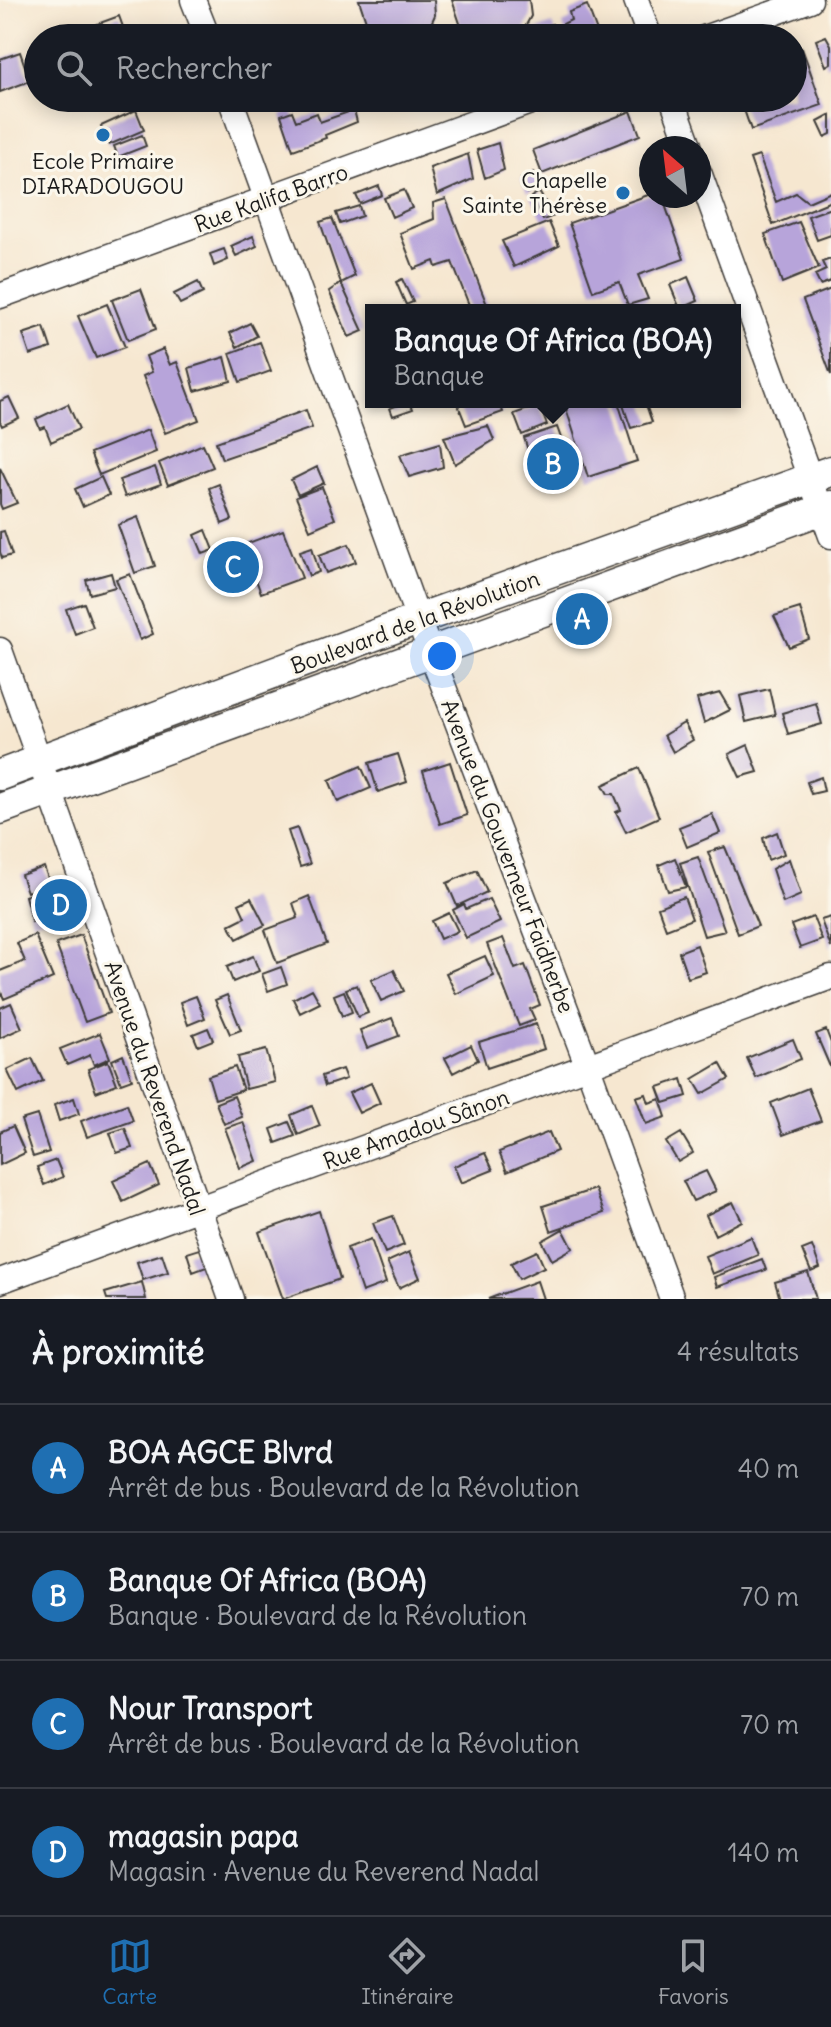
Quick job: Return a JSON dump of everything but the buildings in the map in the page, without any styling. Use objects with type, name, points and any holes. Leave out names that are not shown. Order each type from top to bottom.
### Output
[{"type":"main road","name":"Boulevard de la Révolution","points":[[0,775],[418,619],[820,475]]},
{"type":"main road","name":"Boulevard de la Révolution","points":[[0,809],[431,651],[828,517]]},
{"type":"street","points":[[193,0],[202,24]]},
{"type":"street","points":[[636,0],[645,24]]},
{"type":"street","points":[[743,24],[810,0]]},
{"type":"street","name":"Avenue du Gouverneur Faidherbe","points":[[235,112],[418,619],[588,1067],[672,1299]]},
{"type":"street","name":"Rue Kalifa Barro","points":[[0,296],[503,112]]},
{"type":"street","points":[[677,112],[686,136]]},
{"type":"street","points":[[711,202],[820,475],[828,517]]},
{"type":"street","name":"Avenue du Reverend Nadal","points":[[0,650],[231,1299]]},
{"type":"street","name":"Rue Amadou Sânon","points":[[0,1281],[831,977]]},
{"type":"place","name":"Ecole Primaire DIARADOUGOU","points":[[103,135]]},
{"type":"place","name":"Chapelle Sainte Thérèse","points":[[623,193]]},
{"type":"place","name":"Banque Of Africa (BOA)","points":[[553,464]]},
{"type":"place","name":"Nour Transport","points":[[233,567]]},
{"type":"place","name":"BOA AGCE Blvrd","points":[[582,619]]},
{"type":"place","name":"magasin papa","points":[[61,905]]}]
